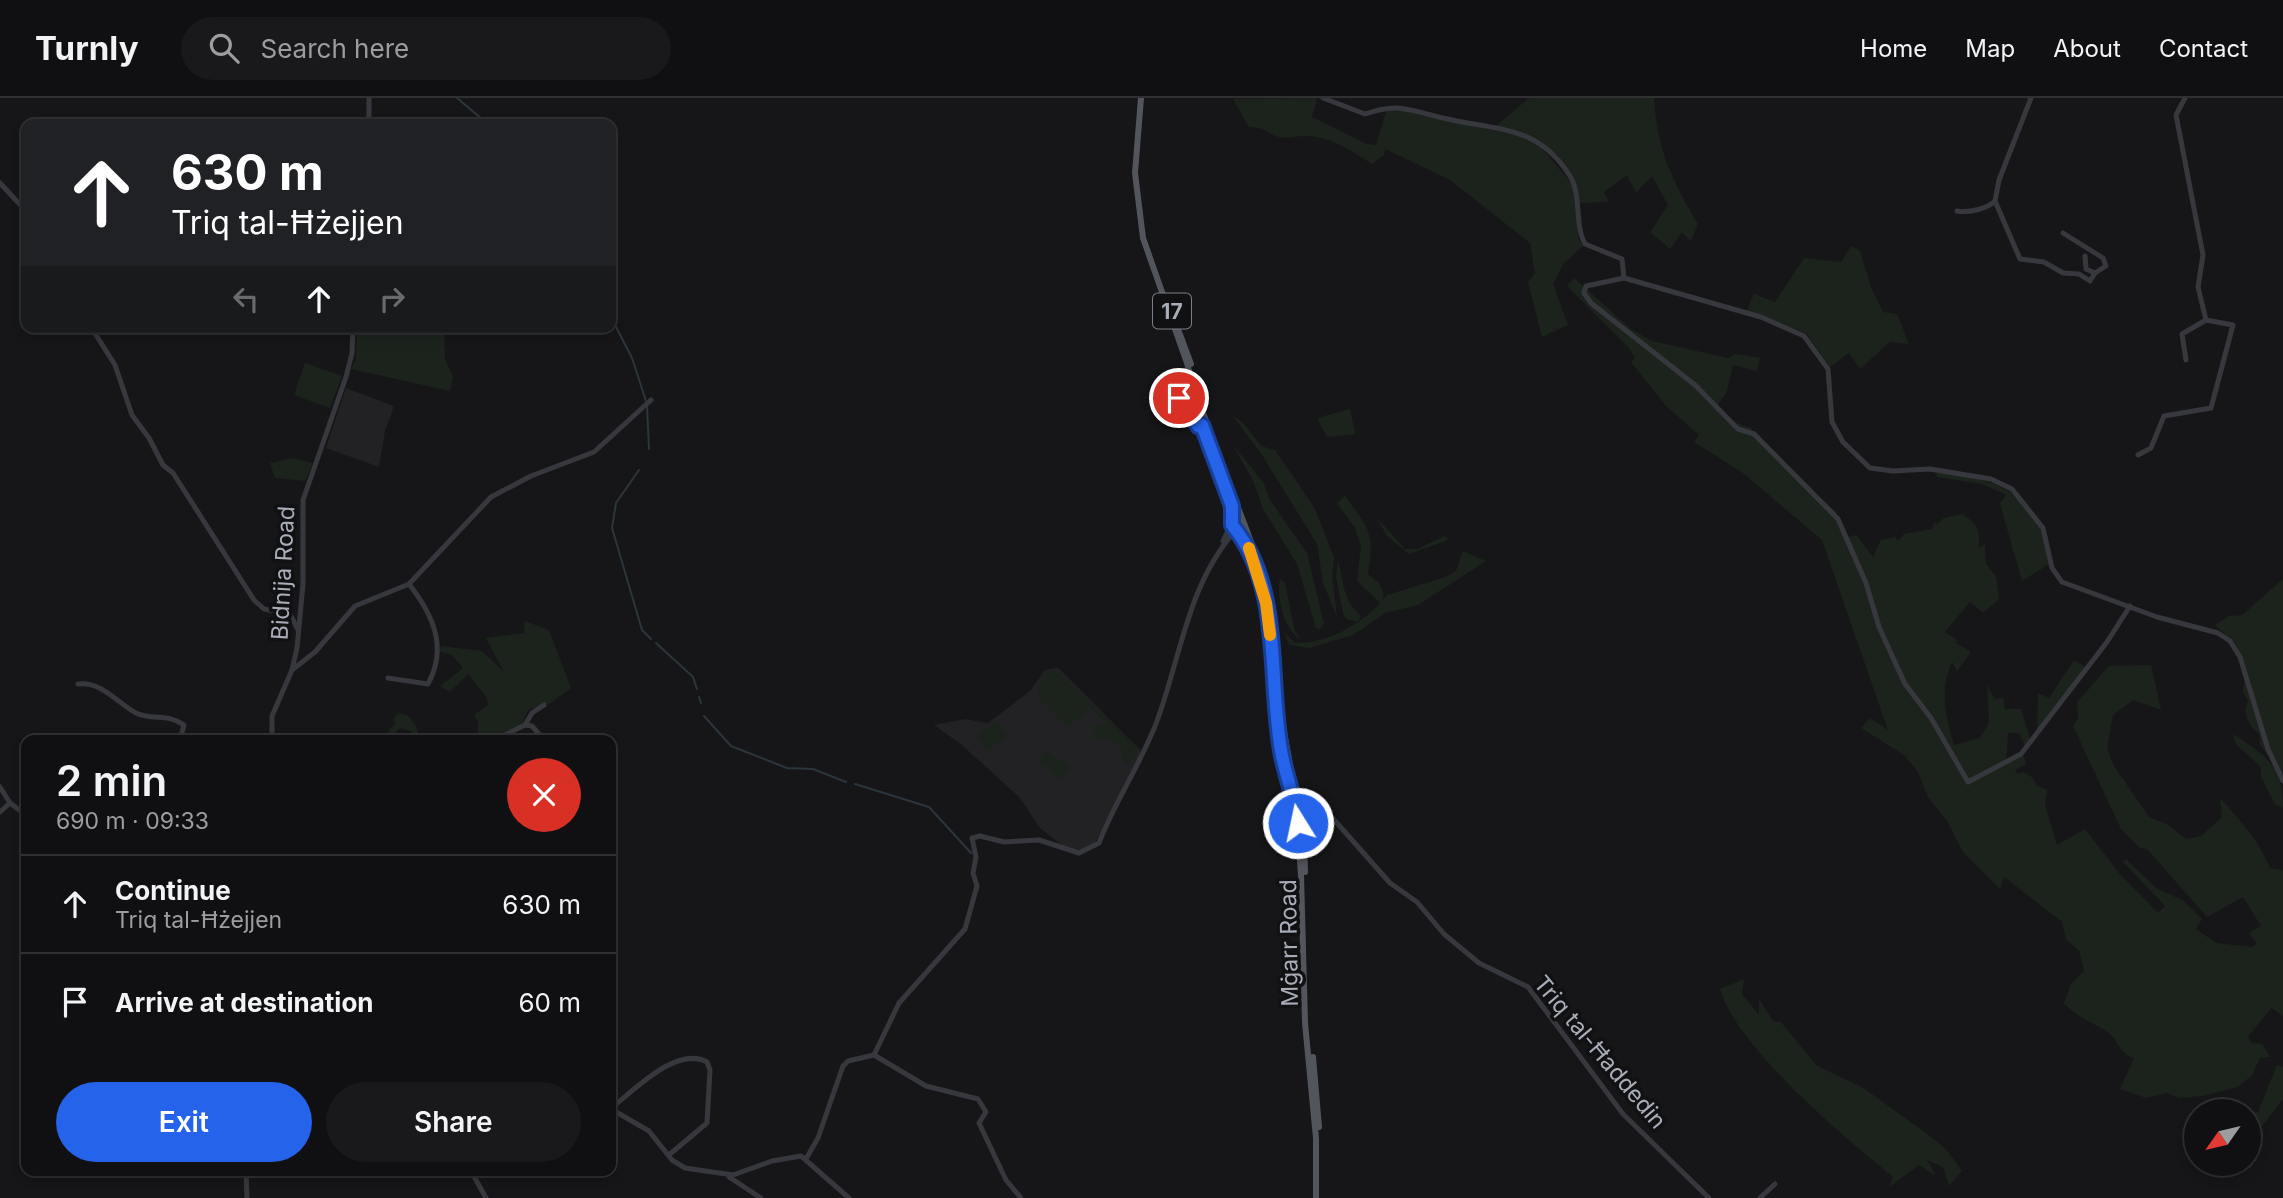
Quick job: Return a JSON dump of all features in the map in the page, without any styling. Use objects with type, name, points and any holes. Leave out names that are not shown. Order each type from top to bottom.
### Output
[{"type":"main road","name":"Mġarr Road","points":[[1142,98],[1135,150],[1140,225],[1156,281],[1187,363],[1202,425],[1232,506],[1233,520],[1247,543],[1266,603],[1275,706],[1299,838],[1302,983],[1316,1138],[1315,1198]]},
{"type":"main road","name":"Mġarr Road","points":[[1142,98],[1138,172],[1147,238],[1162,288],[1185,340],[1210,436],[1246,524],[1270,602],[1279,706],[1304,838],[1308,1022],[1319,1118],[1315,1198]]},
{"type":"main road","points":[[1233,520],[1243,516]]},
{"type":"main road","points":[[1237,530],[1246,524]]},
{"type":"street","points":[[369,98],[369,119]]},
{"type":"street","points":[[1323,98],[1365,114],[1384,107],[1409,108],[1526,135],[1549,152],[1569,176],[1586,246],[1621,258],[1625,266],[1624,276]]},
{"type":"street","points":[[1957,211],[1966,213],[1992,205],[1995,201],[1999,180],[2031,98]]},
{"type":"street","points":[[2185,98],[2176,115],[2203,255],[2198,287],[2206,320]]},
{"type":"street","points":[[0,183],[21,206]]},
{"type":"street","points":[[1995,201],[2020,259],[2044,262],[2063,273],[2079,274],[2091,281],[2095,273],[2106,266],[2103,258],[2063,233]]},
{"type":"street","points":[[2085,256],[2086,269],[2095,273]]},
{"type":"street","points":[[2130,606],[2107,642],[2021,754],[1968,782],[1931,718],[1905,684],[1879,627],[1866,583],[1838,519],[1754,433],[1738,429],[1695,385],[1653,348],[1623,330],[1584,293],[1590,283],[1624,276],[1761,317],[1804,336],[1828,369],[1832,422],[1843,442],[1870,468],[1880,471],[1930,469],[1991,480],[2012,489],[2024,499],[2042,528],[2053,568],[2062,582],[2218,633],[2230,641],[2240,657],[2268,749],[2283,781]]},
{"type":"street","points":[[2138,455],[2151,448],[2164,416],[2211,408],[2233,325],[2206,320],[2182,334],[2186,360]]},
{"type":"street","points":[[95,333],[115,365],[128,408],[137,424],[149,438],[163,465],[173,473],[254,600],[264,609],[290,614],[299,634]]},
{"type":"street","name":"Bidnija Road","points":[[272,735],[272,716],[292,670],[299,634],[303,584],[303,500],[346,377],[352,353],[352,333]]},
{"type":"street","points":[[1169,372],[1175,381],[1179,398],[1198,426],[1202,425]]},
{"type":"street","points":[[292,670],[315,652],[355,606],[409,584],[491,497],[531,476],[594,452],[651,400]]},
{"type":"street","points":[[874,1055],[899,1003],[965,929],[976,886],[973,873],[976,857],[971,840],[980,836],[1004,842],[1039,840],[1079,853],[1097,846],[1138,768],[1157,719],[1191,607],[1233,520]]},
{"type":"street","points":[[1220,551],[1237,530]]},
{"type":"street","points":[[1231,536],[1238,536],[1247,543]]},
{"type":"street","points":[[388,678],[428,684],[434,672],[438,640],[435,624],[427,607],[409,584]]},
{"type":"street","points":[[78,684],[87,683],[102,689],[139,715],[178,720],[184,725],[181,735]]},
{"type":"street","points":[[505,735],[525,725],[532,713],[544,705]]},
{"type":"street","points":[[525,725],[533,727],[540,735]]},
{"type":"street","points":[[0,787],[10,803],[21,811]]},
{"type":"street","points":[[0,812],[10,803]]},
{"type":"street","name":"Triq tal-Ħaddedin","points":[[1300,808],[1329,814],[1390,883],[1418,902],[1444,934],[1479,963],[1506,973],[1528,987],[1623,1114],[1709,1198]]},
{"type":"street","points":[[806,1159],[818,1138],[843,1066],[848,1061],[874,1055],[926,1086],[978,1099],[986,1112],[979,1123],[1006,1180],[1021,1198]]},
{"type":"street","points":[[616,1105],[663,1066],[696,1059],[706,1062],[710,1070],[707,1122],[670,1154]]},
{"type":"street","points":[[616,1112],[649,1131],[676,1164],[728,1176],[761,1198]]},
{"type":"street","points":[[728,1176],[776,1160],[801,1156],[849,1198]]},
{"type":"street","points":[[246,1176],[247,1198]]},
{"type":"street","points":[[474,1176],[486,1198]]},
{"type":"street","points":[[1760,1198],[1774,1184]]},
{"type":"shaded area","points":[[1317,98],[1312,117],[1367,144],[1376,145],[1387,109],[1407,108],[1522,135],[1540,146],[1573,185],[1579,240],[1583,246],[1563,264],[1553,284],[1568,325],[1542,337],[1528,282],[1535,273],[1530,243],[1450,180],[1385,149],[1384,155],[1372,164],[1341,145],[1323,138],[1279,137],[1249,127],[1233,99]]},
{"type":"shaded area","points":[[1529,98],[1654,98],[1658,133],[1667,164],[1698,224],[1691,241],[1682,232],[1670,249],[1650,232],[1668,205],[1652,176],[1636,193],[1627,175],[1604,192],[1609,202],[1579,203],[1569,173],[1551,151],[1527,135],[1497,125]]},
{"type":"shaded area","points":[[1851,246],[1860,251],[1872,290],[1883,312],[1897,314],[1909,344],[1890,342],[1860,369],[1849,353],[1830,367],[1806,333],[1747,310],[1754,294],[1775,302],[1804,258],[1841,262]]},
{"type":"shaded area","points":[[1574,278],[1631,329],[1652,341],[1728,358],[1735,354],[1760,358],[1757,371],[1733,365],[1727,391],[1717,406],[1733,422],[1752,428],[1750,432],[1756,432],[1799,478],[1835,511],[1848,537],[1856,535],[1873,557],[1881,540],[1895,537],[1898,541],[1904,534],[1932,529],[1934,522],[1937,524],[1944,518],[1962,514],[1971,521],[1978,532],[1979,548],[1985,544],[1986,564],[1996,576],[1999,599],[1983,613],[1970,602],[1945,632],[1971,652],[1957,671],[1952,662],[1948,672],[1946,714],[1954,745],[1980,738],[1989,723],[1987,685],[1995,699],[2003,698],[2005,709],[2021,709],[2030,739],[2025,746],[2019,733],[2008,733],[2006,764],[2023,755],[2026,764],[2015,770],[2017,774],[2024,772],[2033,778],[2036,785],[2047,790],[2045,805],[2057,845],[2085,829],[2119,873],[2158,913],[2165,906],[2123,862],[2127,860],[2156,888],[2184,901],[2202,919],[2196,929],[2216,943],[2252,947],[2257,944],[2249,933],[2261,926],[2243,897],[2207,917],[2147,849],[2140,848],[2121,829],[2073,726],[2078,719],[2077,702],[2109,666],[2151,665],[2161,710],[2133,700],[2113,715],[2107,748],[2114,766],[2149,817],[2167,824],[2186,839],[2201,836],[2222,817],[2220,798],[2254,839],[2270,868],[2283,870],[2283,1016],[2271,1008],[2248,1037],[2252,1043],[2262,1044],[2270,1057],[2260,1058],[2252,1075],[2238,1087],[2202,1096],[2179,1098],[2167,1093],[2146,1098],[2120,1089],[2134,1058],[2125,1053],[2110,1034],[2079,1016],[2064,1003],[2071,984],[2084,971],[2079,951],[2066,939],[2062,922],[2004,877],[2000,889],[1963,852],[1947,821],[1928,797],[1918,772],[1904,755],[1861,728],[1870,718],[1888,730],[1822,540],[1743,473],[1694,442],[1699,435],[1666,406],[1631,362],[1635,358],[1629,348],[1567,286]]},
{"type":"shaded area","points":[[357,333],[444,333],[445,359],[453,377],[450,391],[351,369],[356,360]]},
{"type":"shaded area","points":[[305,363],[342,376],[330,408],[294,395]]},
{"type":"shaded area","points":[[346,388],[394,406],[385,431],[379,467],[326,448]]},
{"type":"shaded area","points":[[1350,409],[1355,434],[1327,437],[1317,418]]},
{"type":"shaded area","points":[[1233,416],[1243,423],[1261,446],[1275,450],[1314,507],[1334,557],[1332,575],[1337,617],[1323,583],[1317,544],[1262,455]]},
{"type":"shaded area","points":[[1233,445],[1263,482],[1270,500],[1307,553],[1324,624],[1320,629],[1316,628],[1297,564],[1263,509],[1254,483]]},
{"type":"shaded area","points":[[293,458],[313,463],[305,481],[275,478],[270,463]]},
{"type":"shaded area","points":[[1936,471],[1983,480],[2009,491],[2020,500],[2042,531],[2049,564],[2022,581],[2000,504],[2006,495],[1982,484],[1937,477]]},
{"type":"shaded area","points":[[1345,496],[1368,532],[1371,549],[1368,574],[1379,583],[1384,595],[1381,602],[1387,595],[1446,577],[1456,571],[1463,551],[1486,561],[1418,605],[1385,613],[1353,635],[1309,648],[1289,645],[1284,632],[1295,643],[1331,637],[1353,626],[1380,603],[1357,581],[1361,545],[1355,528],[1337,503]]},
{"type":"shaded area","points":[[1377,518],[1405,549],[1417,549],[1445,536],[1448,540],[1409,554],[1387,536]]},
{"type":"shaded area","points":[[1338,560],[1347,598],[1361,616],[1358,622],[1346,619],[1343,613],[1336,577]]},
{"type":"shaded area","points":[[1280,579],[1285,583],[1295,632],[1301,639],[1290,629],[1286,621],[1279,594]]},
{"type":"shaded area","points":[[2283,579],[2283,774],[2274,760],[2236,644],[2215,625],[2229,616],[2242,615]]},
{"type":"shaded area","points":[[525,621],[549,630],[571,688],[551,703],[529,709],[521,726],[500,735],[478,735],[478,722],[474,715],[488,705],[487,698],[468,674],[450,692],[440,686],[463,668],[452,655],[440,652],[441,646],[482,651],[504,672],[486,638],[524,633]]},
{"type":"shaded area","points":[[2074,660],[2086,667],[2037,730],[2038,693],[2049,698]]},
{"type":"shaded area","points":[[1058,668],[1142,752],[1093,847],[1079,850],[1063,846],[1040,828],[1020,798],[962,745],[934,725],[965,719],[988,723],[1030,691],[1045,670]]},
{"type":"shaded area","points":[[1057,670],[1140,750],[1129,765],[1121,759],[1123,751],[1109,738],[1094,739],[1091,732],[1095,726],[1107,724],[1088,706],[1083,717],[1071,722],[1073,725],[1068,727],[1038,698],[1043,676],[1046,672]]},
{"type":"shaded area","points":[[2245,677],[2271,759],[2260,745],[2260,734],[2248,720],[2248,701],[2243,692]]},
{"type":"shaded area","points":[[398,713],[407,715],[415,724],[419,735],[400,728],[393,735],[388,735],[388,731],[396,723],[393,720]]},
{"type":"shaded area","points":[[997,722],[1007,736],[987,750],[977,736]]},
{"type":"shaded area","points":[[2233,734],[2255,749],[2276,771],[2283,808],[2275,804],[2261,777],[2261,767],[2236,744]]},
{"type":"shaded area","points":[[1046,750],[1070,767],[1062,779],[1038,762]]},
{"type":"shaded area","points":[[1744,979],[1742,994],[1759,1015],[1759,999],[1773,1021],[1781,1022],[1817,1066],[1862,1087],[1946,1149],[1962,1171],[1949,1186],[1943,1167],[1927,1160],[1936,1176],[1919,1165],[1889,1187],[1893,1177],[1794,1090],[1748,1038],[1731,1013],[1720,989]]},
{"type":"shaded area","points":[[2277,1065],[2283,1067],[2283,1099],[2261,1127],[2261,1105]]},
{"type":"waterway","points":[[457,98],[482,119]]},
{"type":"waterway","points":[[616,327],[632,358],[646,401]]},
{"type":"waterway","points":[[647,406],[649,449]]},
{"type":"waterway","points":[[639,470],[616,503],[612,528],[642,630],[651,639]]},
{"type":"waterway","points":[[656,643],[693,677],[697,689]]},
{"type":"waterway","points":[[699,697],[701,703]]},
{"type":"waterway","points":[[704,716],[731,746],[787,768],[813,769],[846,782]]},
{"type":"waterway","points":[[855,784],[929,807],[971,853]]},
{"type":"slow traffic","points":[[1249,548],[1266,603],[1270,635]]},
{"type":"route","points":[[1179,398],[1198,426],[1202,425],[1232,506],[1232,525],[1245,538],[1266,603],[1282,756],[1298,823]]}]
